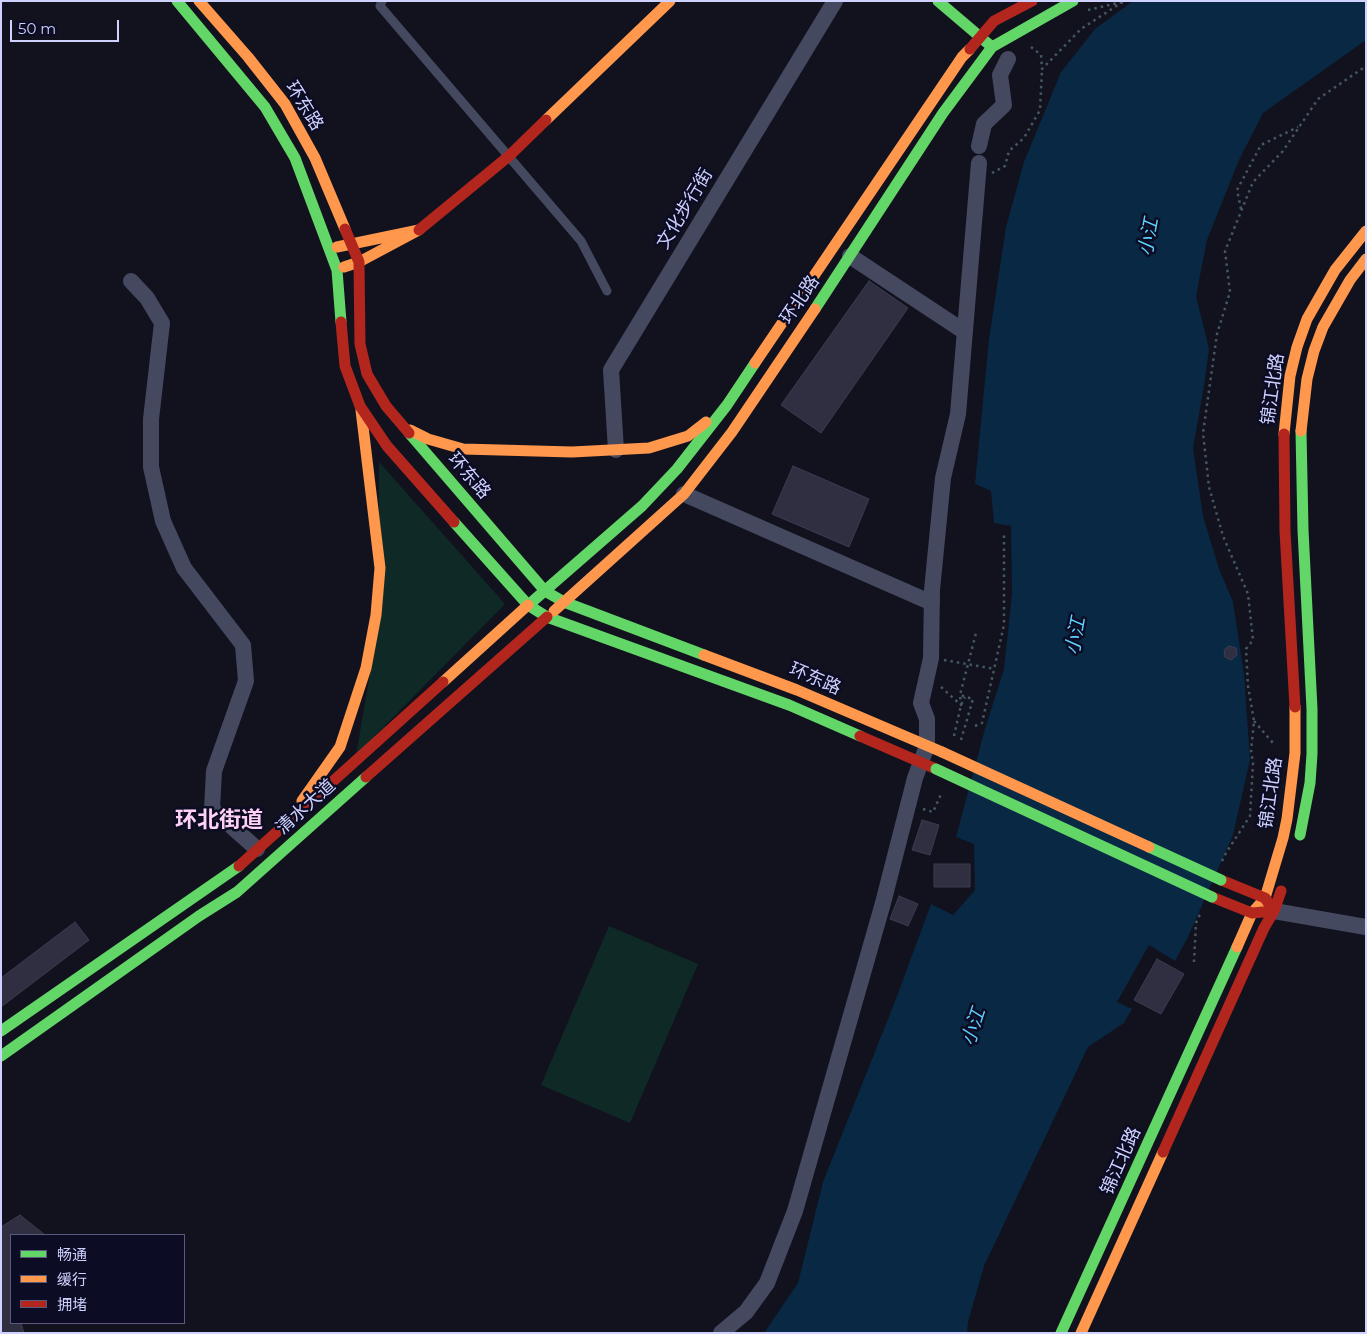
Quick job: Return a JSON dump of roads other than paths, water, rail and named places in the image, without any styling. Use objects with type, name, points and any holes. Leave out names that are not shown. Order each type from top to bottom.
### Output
[{"type":"main road","name":"环东路","points":[[177,1],[266,107],[295,158],[337,270],[345,366],[360,406],[387,446],[528,605],[547,617],[789,705],[936,769],[1208,901],[1252,913]]},
{"type":"main road","name":"环东路","points":[[199,1],[285,104],[315,158],[359,262],[360,344],[367,374],[386,406],[545,591],[564,602],[797,690],[942,752],[1220,880],[1269,905]]},
{"type":"main road","points":[[337,270],[359,262],[419,230],[509,156],[670,1]]},
{"type":"main road","points":[[938,1],[992,47]]},
{"type":"main road","name":"环北路","points":[[528,605],[642,506],[677,469],[727,405],[957,65],[994,22],[1032,1]]},
{"type":"main road","name":"环北路","points":[[547,617],[684,494],[732,432],[943,113],[992,47],[1073,1]]},
{"type":"main road","points":[[330,250],[351,242],[419,230]]},
{"type":"main road","name":"锦江北路","points":[[1080,1333],[1264,928],[1287,819],[1295,753],[1295,709],[1285,531],[1284,433],[1290,376],[1307,319],[1335,270],[1366,231]]},
{"type":"main road","name":"锦江北路","points":[[1295,850],[1310,783],[1312,754],[1312,709],[1303,530],[1301,424],[1304,399],[1309,370],[1323,327],[1350,280],[1366,260]]},
{"type":"main road","points":[[405,428],[428,439],[463,449],[572,452],[650,448],[688,436],[727,405]]},
{"type":"main road","points":[[286,824],[340,746],[366,668],[376,615],[380,568],[360,406]]},
{"type":"main road","name":"清水大道","points":[[1,1031],[221,879],[286,824],[528,605]]},
{"type":"main road","name":"清水大道","points":[[1,1056],[236,892],[547,617]]},
{"type":"main road","name":"锦江北路","points":[[1269,905],[1286,878]]},
{"type":"main road","points":[[1252,913],[1269,905]]},
{"type":"main road","name":"锦江北路","points":[[1061,1333],[1252,913]]},
{"type":"street","name":"文化步行街","points":[[616,450],[611,370],[835,1]]},
{"type":"street","points":[[979,146],[984,124],[1004,105],[1000,75],[1008,59]]},
{"type":"street","points":[[720,1333],[746,1312],[767,1283],[795,1211],[883,903],[915,778],[927,746],[927,719],[921,703],[931,658],[932,603],[943,478],[958,414],[979,163]]},
{"type":"street","points":[[850,256],[965,332]]},
{"type":"street","points":[[131,281],[147,298],[162,323],[152,419],[151,467],[163,521],[184,568],[243,645],[246,681],[214,771],[212,809],[257,849]]},
{"type":"street","points":[[684,494],[932,603]]},
{"type":"street","points":[[1269,905],[1366,927]]},
{"type":"lane","points":[[382,1],[380,6],[581,242],[607,291]]},
{"type":"water","name":"小江","points":[[1133,1],[1366,1],[1366,40],[1263,113],[1239,160],[1207,240],[1196,296],[1209,349],[1193,448],[1203,516],[1219,569],[1233,602],[1244,674],[1250,760],[1233,835],[1188,937],[1175,961],[1149,945],[1117,1002],[1132,1009],[1124,1023],[1088,1047],[984,1266],[968,1322],[967,1333],[764,1333],[798,1283],[823,1182],[894,1004],[931,904],[953,915],[975,890],[974,844],[956,837],[985,729],[1004,669],[1012,594],[1011,526],[994,523],[991,491],[975,484],[989,339],[1006,227],[1024,162],[1061,72],[1095,29]]},
{"type":"district","name":"环北街道","points":[[219,821]]}]
